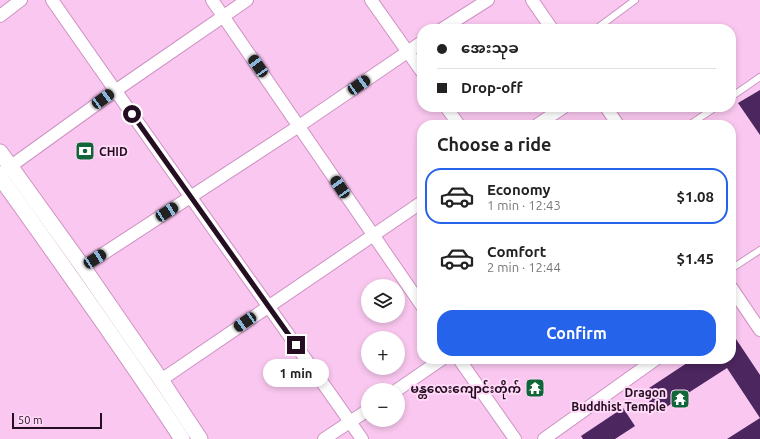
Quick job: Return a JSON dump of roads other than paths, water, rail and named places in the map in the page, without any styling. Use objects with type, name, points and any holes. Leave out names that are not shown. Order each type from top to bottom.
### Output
[{"type":"street","points":[[0,16],[22,0]]},
{"type":"street","points":[[52,0],[362,439]]},
{"type":"street","points":[[212,0],[417,299]]},
{"type":"street","points":[[5,170],[115,91],[247,0]]},
{"type":"street","points":[[371,0],[417,65]]},
{"type":"street","points":[[450,24],[488,0]]},
{"type":"street","points":[[532,0],[549,24]]},
{"type":"street","points":[[83,267],[299,126],[417,45]]},
{"type":"street","points":[[544,120],[556,112]]},
{"type":"street","points":[[0,152],[5,170],[83,267],[161,380],[187,437]]},
{"type":"street","points":[[0,177],[71,276],[148,388],[187,437]]},
{"type":"street","points":[[161,380],[417,205]]},
{"type":"street","points":[[736,303],[760,330]]},
{"type":"street","points":[[405,384],[435,364]]},
{"type":"street","points":[[462,364],[515,439]]},
{"type":"street","points":[[544,439],[649,364]]},
{"type":"street","points":[[324,439],[361,415]]},
{"type":"lane","points":[[603,24],[635,0]]},
{"type":"lane","points":[[736,94],[760,77]]},
{"type":"lane","points":[[696,120],[708,112]]},
{"type":"lane","points":[[736,266],[760,250]]},
{"type":"place","name":"CHID","points":[[85,151]]},
{"type":"place","name":"မန္တလေးကျောင်းတိုက်","points":[[535,388]]},
{"type":"place","name":"Dragon Buddhist Temple","points":[[680,399]]}]
